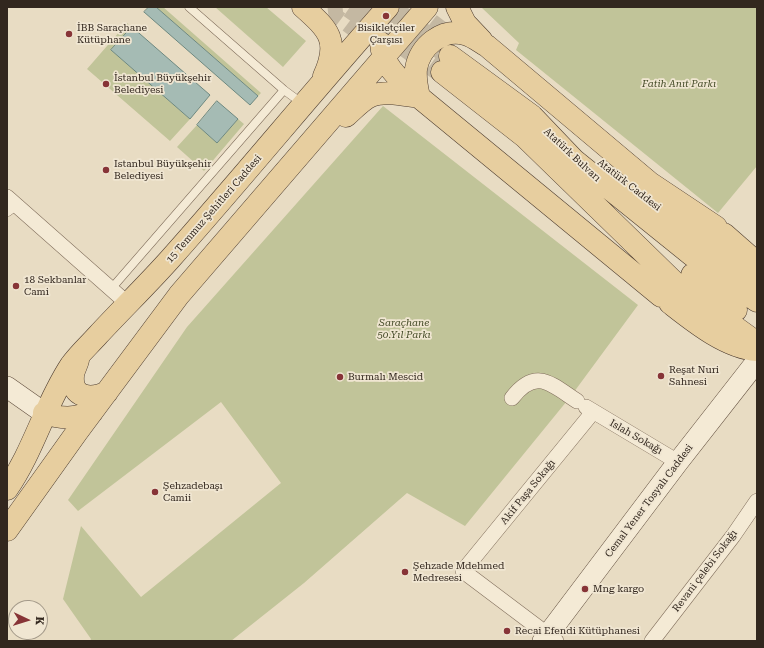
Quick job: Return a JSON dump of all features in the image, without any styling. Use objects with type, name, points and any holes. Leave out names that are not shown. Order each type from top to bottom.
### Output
[{"type":"main road","points":[[303,7],[320,22],[331,40],[332,51],[330,62],[318,88]]},
{"type":"main road","name":"15 Temmuz Şehitleri Caddesi","points":[[7,489],[30,450],[44,413],[72,365],[127,303],[169,260],[388,7]]},
{"type":"main road","points":[[400,7],[394,14],[382,36],[381,46],[387,63],[394,72],[419,97],[635,273],[693,265],[757,263]]},
{"type":"main road","points":[[7,530],[179,295],[427,7]]},
{"type":"main road","points":[[457,7],[465,23],[487,46],[650,183],[684,224]]},
{"type":"main road","points":[[419,97],[416,79],[417,63],[424,50],[434,39],[445,34],[465,34],[472,36],[487,46]]},
{"type":"main road","name":"Atatürk Bulvarı","points":[[757,301],[693,265],[612,222],[525,137],[446,64],[532,116],[574,160],[693,265],[757,343]]},
{"type":"main road","points":[[314,138],[340,122],[364,100],[372,95],[382,93],[419,97]]},
{"type":"main road","name":"Atatürk Caddesi","points":[[532,116],[569,139],[637,193],[684,224],[693,265],[757,284]]},
{"type":"main road","points":[[525,137],[567,166],[693,265],[757,327]]},
{"type":"main road","points":[[650,183],[693,265],[713,334],[748,349],[757,350]]},
{"type":"main road","points":[[612,222],[635,273]]},
{"type":"main road","points":[[81,354],[73,374],[74,385],[77,391],[82,395],[91,397],[99,396],[107,392]]},
{"type":"main road","points":[[44,413],[62,418],[73,418],[92,412]]},
{"type":"main road","points":[[30,450],[36,447],[44,447],[52,454],[54,464]]},
{"type":"street","points":[[10,205],[127,303]]},
{"type":"street","name":"Cemal Yener Tosyalı Caddesi","points":[[549,639],[678,462],[757,362]]},
{"type":"street","name":"Islah Sokağı","points":[[512,398],[519,389],[527,383],[535,380],[546,382],[678,462]]},
{"type":"street","points":[[7,387],[44,413]]},
{"type":"street","name":"Akif Paşa Sokağı","points":[[549,639],[463,571],[585,407]]},
{"type":"street","name":"Revani çelebi Sokağı","points":[[652,641],[733,536],[757,501]]},
{"type":"lane","points":[[189,7],[284,90],[304,105]]},
{"type":"lane","points":[[111,289],[284,90]]},
{"type":"green space","points":[[156,7],[163,7],[261,93],[258,96]]},
{"type":"green space","points":[[215,7],[266,7],[306,41],[283,67]]},
{"type":"green space","name":"Fatih Anıt Parkı","points":[[757,7],[757,166],[718,213],[516,50],[519,43],[482,8]]},
{"type":"green space","points":[[127,23],[132,27],[111,50],[190,119],[170,141],[87,69]]},
{"type":"green space","name":"Saraçhane 50.Yıl Parkı","points":[[383,106],[638,305],[571,396],[465,526],[407,493],[304,583],[231,641],[90,641],[91,639],[63,599],[81,526],[141,597],[281,483],[221,402],[78,511],[68,500],[187,327]]},
{"type":"green space","points":[[238,119],[244,124],[204,171],[177,147],[197,125],[217,143]]},
{"type":"water","points":[[149,7],[156,7],[258,96],[250,105],[144,12]]},
{"type":"water","points":[[132,27],[210,95],[190,119],[111,50]]},
{"type":"water","points":[[217,101],[238,119],[217,143],[197,125]]},
{"type":"tunnel","points":[[335,7],[336,16],[369,41]]},
{"type":"tunnel","points":[[350,7],[442,72]]},
{"type":"tunnel","points":[[389,7],[448,54]]},
{"type":"tunnel","points":[[414,7],[441,28],[446,43]]},
{"type":"place","name":"Bisikletçiler Çarşısı","points":[[386,16]]},
{"type":"place","name":"İBB Saraçhane Kütüphane","points":[[69,34]]},
{"type":"place","name":"İstanbul Büyükşehir Belediyesi","points":[[106,84]]},
{"type":"place","name":"Istanbul Büyükşehir Belediyesi","points":[[106,170]]},
{"type":"place","name":"18 Sekbanlar Cami","points":[[16,286]]},
{"type":"place","name":"Reşat Nuri Sahnesi","points":[[661,376]]},
{"type":"place","name":"Burmalı Mescid","points":[[340,377]]},
{"type":"place","name":"Şehzadebaşı Camii","points":[[155,492]]},
{"type":"place","name":"Şehzade Mdehmed Medresesi","points":[[405,572]]},
{"type":"place","name":"Mng kargo","points":[[585,589]]},
{"type":"place","name":"Recai Efendi Kütüphanesi","points":[[507,631]]}]
